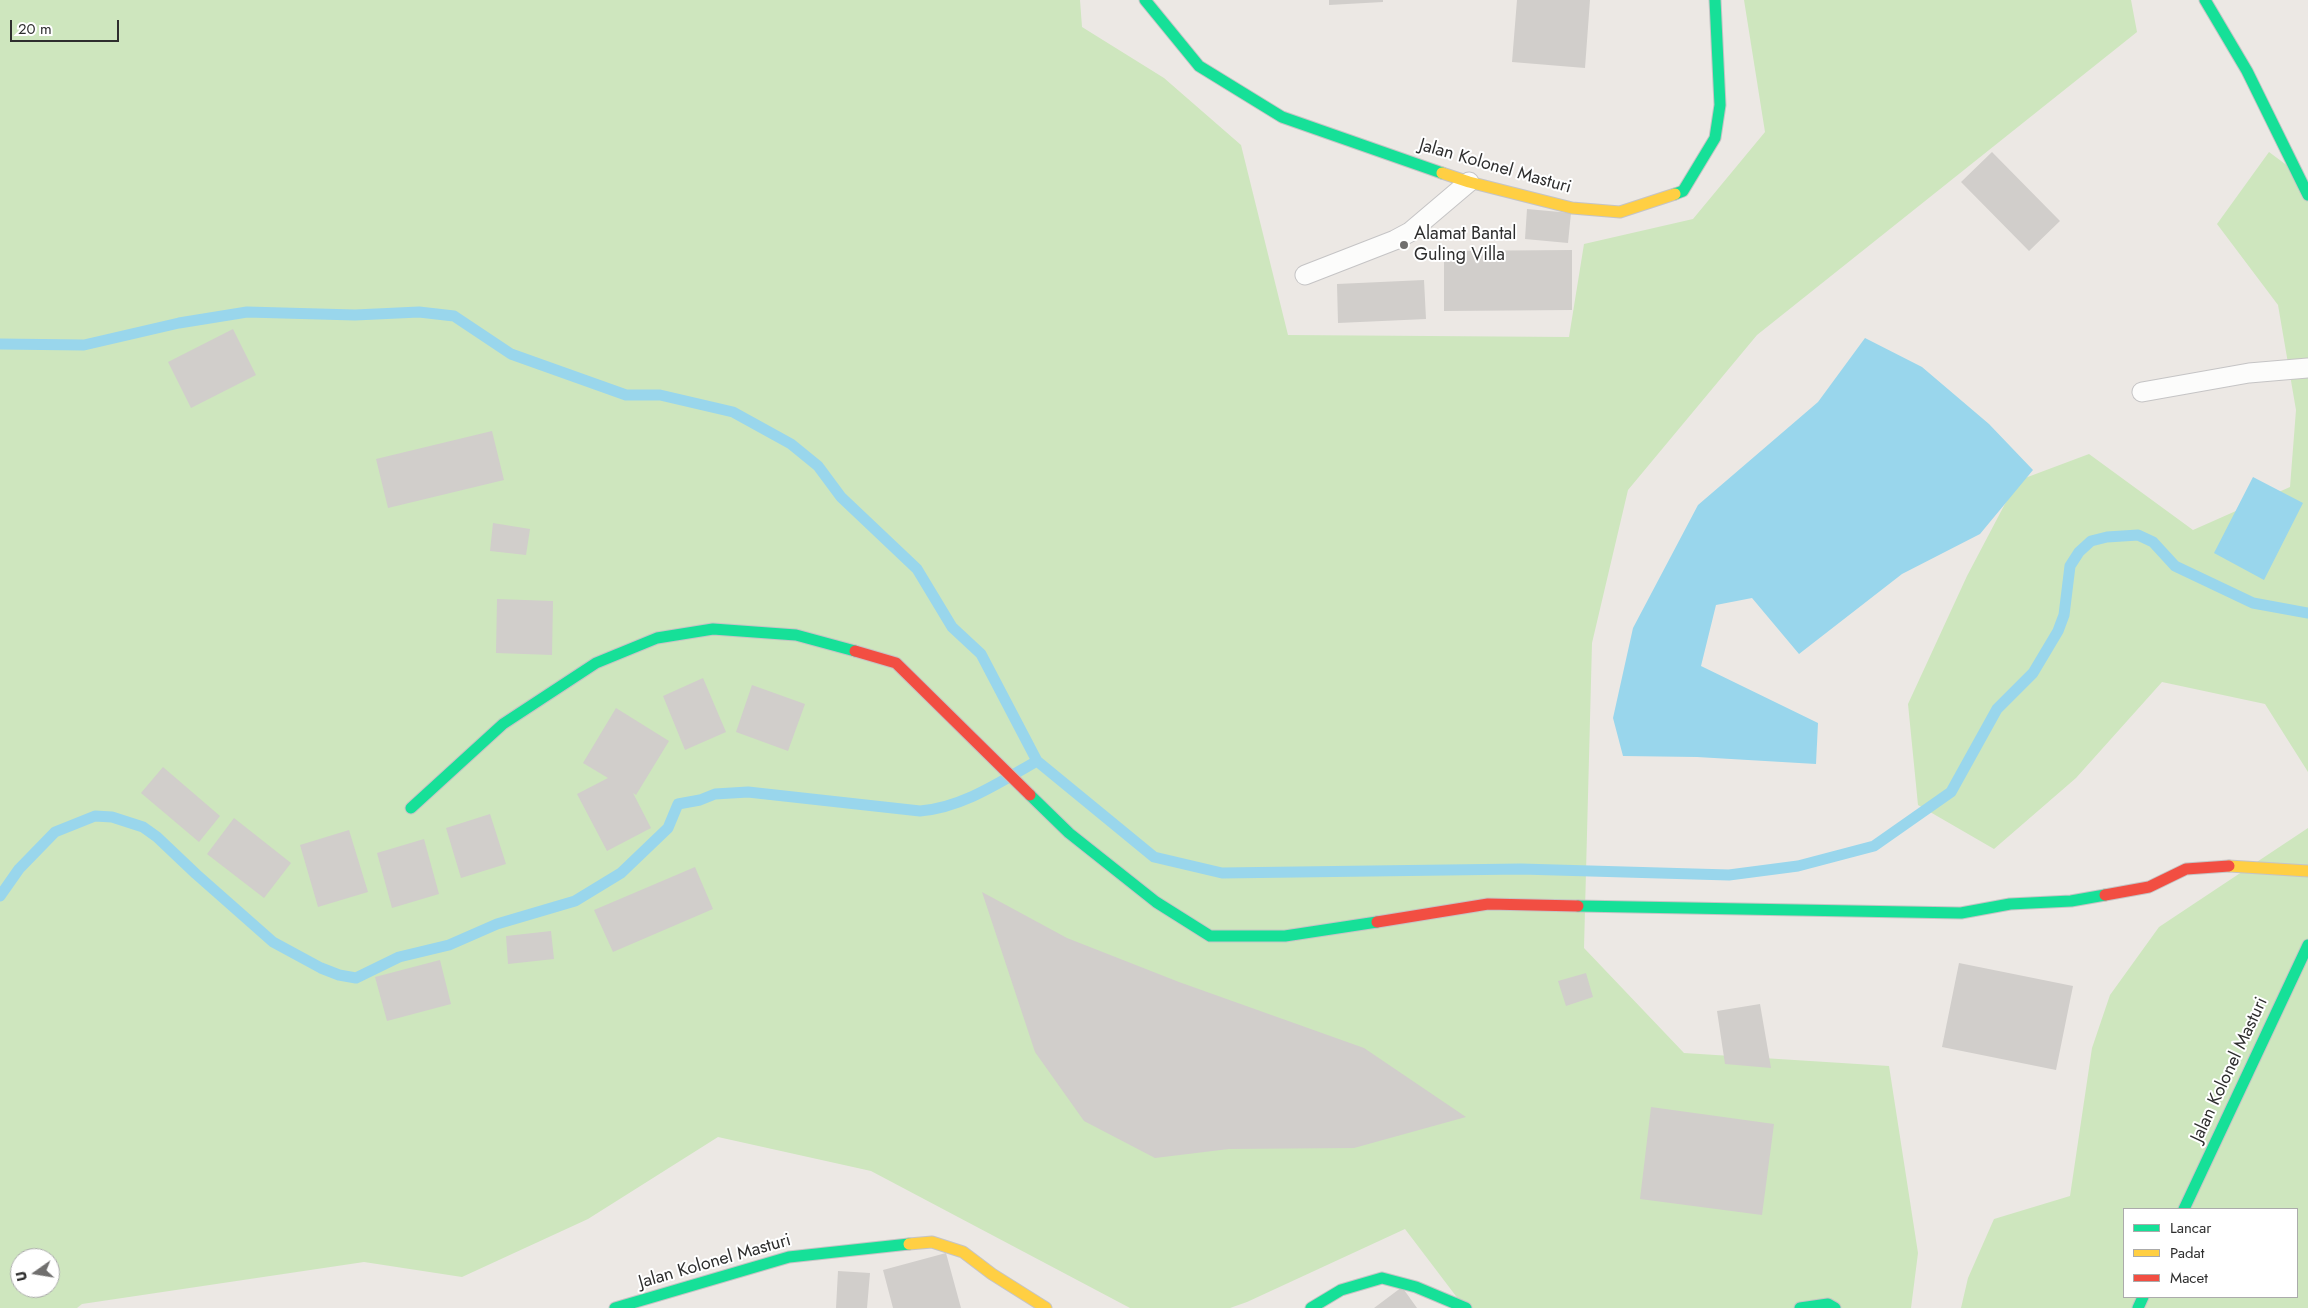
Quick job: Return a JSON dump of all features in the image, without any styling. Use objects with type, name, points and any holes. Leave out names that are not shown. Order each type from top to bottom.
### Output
[{"type":"street","name":"Jalan Kolonel Masturi","points":[[1145,0],[1199,66],[1282,117],[1469,182],[1572,208],[1620,212],[1683,191],[1715,138],[1720,106],[1715,0]]},
{"type":"street","points":[[2204,0],[2247,71],[2308,195]]},
{"type":"street","points":[[411,808],[503,724],[596,663],[657,638],[712,629],[796,635],[896,663],[1069,833],[1156,902],[1210,936],[1285,936],[1488,904],[1961,912],[2010,904],[2071,900],[2149,887],[2186,868],[2240,865],[2308,871]]},
{"type":"street","name":"Jalan Kolonel Masturi","points":[[2184,1208],[2308,945]]},
{"type":"street","name":"Jalan Kolonel Masturi","points":[[615,1308],[789,1257],[932,1242],[963,1252],[992,1274],[1046,1308]]},
{"type":"street","points":[[1311,1308],[1341,1290],[1382,1278],[1416,1288],[1466,1308]]},
{"type":"street","points":[[1800,1308],[1828,1304],[1835,1308]]},
{"type":"lane","points":[[1305,274],[1410,232],[1469,182]]},
{"type":"lane","points":[[2142,392],[2249,372],[2308,368]]},
{"type":"green space","points":[[0,0],[1080,0],[1082,27],[1164,78],[1241,145],[1288,335],[1569,337],[1584,244],[1693,219],[1765,132],[1744,0],[2131,0],[2137,32],[1757,335],[1628,490],[1592,643],[1584,948],[1684,1053],[1889,1066],[1918,1253],[1911,1308],[1465,1308],[1405,1229],[1247,1302],[1230,1308],[1130,1308],[871,1171],[718,1137],[588,1219],[462,1277],[364,1262],[82,1304],[77,1308],[0,1308]]},
{"type":"green space","points":[[2269,152],[2308,181],[2308,772],[2265,704],[2162,682],[2076,778],[1994,849],[1918,805],[1908,704],[1967,576],[2017,481],[2089,454],[2193,530],[2290,487],[2296,410],[2278,305],[2217,224]]},
{"type":"green space","points":[[2308,828],[2308,1308],[1961,1308],[1968,1278],[1994,1219],[2070,1196],[2092,1048],[2110,995],[2159,927]]},
{"type":"water","points":[[1865,338],[1922,367],[1989,424],[2033,470],[1980,534],[1902,574],[1799,654],[1752,598],[1716,605],[1701,666],[1818,723],[1816,764],[1697,757],[1623,756],[1613,718],[1633,628],[1698,505],[1818,402]]},
{"type":"water","points":[[2253,477],[2303,503],[2264,580],[2214,553]]},
{"type":"building","points":[[1329,0],[1383,0],[1383,2],[1329,5]]},
{"type":"building","points":[[1517,0],[1590,0],[1585,68],[1512,62]]},
{"type":"building","points":[[1992,152],[2060,221],[2029,251],[1961,182]]},
{"type":"building","points":[[1527,209],[1571,213],[1568,243],[1525,239]]},
{"type":"building","points":[[1572,250],[1572,310],[1444,311],[1444,251]]},
{"type":"building","points":[[1424,280],[1426,319],[1338,323],[1337,284]]},
{"type":"building","points":[[233,329],[256,375],[191,408],[168,362]]},
{"type":"building","points":[[492,431],[504,480],[388,508],[376,459]]},
{"type":"building","points":[[493,523],[530,529],[526,555],[490,551]]},
{"type":"building","points":[[497,599],[553,601],[552,655],[496,653]]},
{"type":"building","points":[[703,678],[726,732],[685,750],[663,696]]},
{"type":"building","points":[[752,685],[805,704],[788,751],[736,732]]},
{"type":"building","points":[[616,708],[669,741],[636,795],[633,793],[651,828],[607,851],[577,794],[608,778],[583,763]]},
{"type":"building","points":[[163,767],[220,816],[199,842],[141,793]]},
{"type":"building","points":[[490,814],[506,864],[461,878],[446,828]]},
{"type":"building","points":[[234,818],[291,863],[264,898],[207,854]]},
{"type":"building","points":[[349,830],[368,892],[318,907],[300,845]]},
{"type":"building","points":[[424,839],[439,894],[392,908],[377,853]]},
{"type":"building","points":[[695,867],[713,909],[613,952],[594,910]]},
{"type":"building","points":[[982,892],[1067,938],[1179,982],[1364,1048],[1466,1117],[1354,1148],[1229,1149],[1155,1158],[1084,1121],[1035,1052]]},
{"type":"building","points":[[551,931],[554,959],[508,964],[506,936]]},
{"type":"building","points":[[440,960],[451,1004],[387,1021],[375,977]]},
{"type":"building","points":[[1959,963],[2073,986],[2056,1070],[1942,1047]]},
{"type":"building","points":[[1586,973],[1593,997],[1566,1006],[1558,981]]},
{"type":"building","points":[[1760,1004],[1771,1068],[1725,1064],[1717,1011]]},
{"type":"building","points":[[1651,1107],[1774,1124],[1762,1215],[1640,1199]]},
{"type":"building","points":[[946,1253],[961,1308],[893,1308],[883,1270]]},
{"type":"building","points":[[838,1271],[870,1273],[867,1308],[836,1308]]},
{"type":"building","points":[[1402,1287],[1417,1308],[1374,1308]]},
{"type":"waterway","points":[[0,344],[84,345],[179,323],[247,312],[355,315],[419,312],[454,316],[511,354],[626,395],[660,395],[733,412],[791,444],[818,466],[841,497],[917,569],[952,627],[981,654],[1037,761],[1154,857],[1222,873],[1521,869],[1729,875],[1798,866],[1874,846],[1951,792],[1997,709],[2033,673],[2058,631],[2064,615],[2070,566],[2079,552],[2091,541],[2107,537],[2138,535],[2153,542],[2175,566],[2253,603],[2308,613]]},
{"type":"waterway","points":[[0,896],[19,869],[55,832],[95,816],[112,817],[143,827],[157,837],[273,942],[321,968],[339,975],[356,978],[399,957],[449,945],[497,924],[575,901],[621,873],[668,828],[678,804],[700,800],[715,794],[748,792],[920,811],[936,809],[966,799],[1037,761]]},
{"type":"traffic: fast","points":[[1145,0],[1199,66],[1282,117],[1442,173]]},
{"type":"traffic: fast","points":[[1675,194],[1683,191],[1715,138],[1720,105],[1715,0]]},
{"type":"traffic: fast","points":[[2205,0],[2247,71],[2308,195]]},
{"type":"traffic: fast","points":[[411,808],[503,724],[596,663],[657,638],[713,629],[796,635],[855,651]]},
{"type":"traffic: fast","points":[[1030,795],[1069,833],[1156,902],[1210,936],[1285,936],[1377,922]]},
{"type":"traffic: fast","points":[[1578,906],[1961,913],[2010,904],[2071,901],[2105,895]]},
{"type":"traffic: fast","points":[[2184,1208],[2308,945]]},
{"type":"traffic: fast","points":[[615,1308],[789,1257],[909,1244]]},
{"type":"traffic: fast","points":[[1311,1308],[1341,1290],[1382,1278],[1416,1287],[1466,1308]]},
{"type":"traffic: fast","points":[[2138,1308],[2143,1298]]},
{"type":"traffic: fast","points":[[1800,1308],[1828,1304],[1835,1308]]},
{"type":"traffic: slow","points":[[1442,173],[1469,182],[1572,208],[1620,212],[1675,194]]},
{"type":"traffic: slow","points":[[2229,866],[2308,871]]},
{"type":"traffic: slow","points":[[909,1244],[932,1242],[963,1252],[992,1274],[1046,1308]]},
{"type":"traffic: jam","points":[[855,651],[896,663],[1030,795]]},
{"type":"traffic: jam","points":[[2105,895],[2149,887],[2186,869],[2229,866]]},
{"type":"traffic: jam","points":[[1377,922],[1488,904],[1578,906]]},
{"type":"place","name":"Alamat Bantal Guling Villa","points":[[1404,245]]}]
